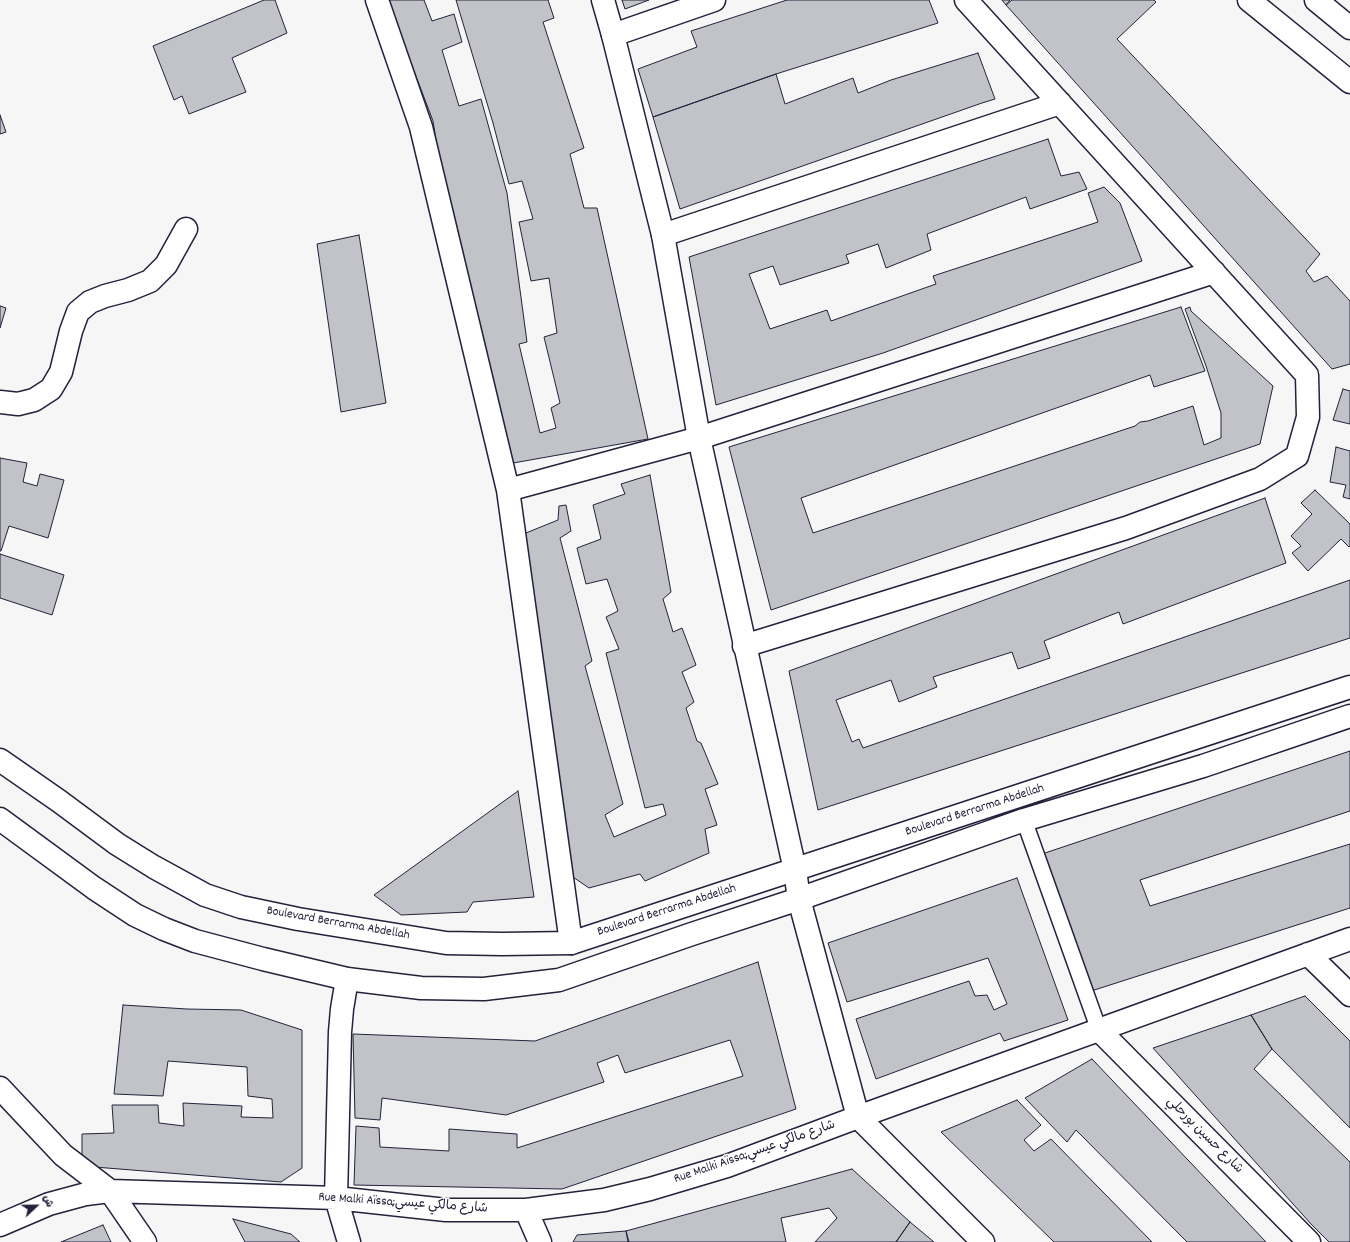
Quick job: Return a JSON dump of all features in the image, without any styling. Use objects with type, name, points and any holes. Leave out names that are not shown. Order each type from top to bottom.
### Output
[{"type":"street","points":[[377,0],[421,127],[508,490],[571,943]]},
{"type":"street","points":[[603,0],[663,235],[699,438],[795,870],[798,900],[858,1117],[983,1242]]},
{"type":"street","points":[[613,35],[714,0]]},
{"type":"street","points":[[744,646],[1126,528],[1260,479],[1297,456],[1308,417],[1307,374],[966,0]]},
{"type":"street","points":[[1249,0],[1350,82]]},
{"type":"street","points":[[1316,0],[1350,28]]},
{"type":"street","points":[[663,235],[1060,103]]},
{"type":"street","points":[[0,402],[18,404],[34,400],[50,389],[61,372],[71,331],[78,312],[90,302],[105,296],[128,290],[150,281],[166,265],[186,229]]},
{"type":"street","points":[[508,490],[699,438],[1214,272]]},
{"type":"street","name":"Boulevard Berrarma Abdellah","points":[[0,760],[117,844],[154,867],[205,895],[241,906],[298,919],[446,943],[571,943],[1350,688]]},
{"type":"street","name":"Boulevard Berrarma Abdellah","points":[[0,819],[135,916],[195,941],[347,979],[421,988],[484,989],[559,980],[692,934],[798,900],[1024,820],[1203,766],[1350,716]]},
{"type":"street","name":"Rue Malki Aïssa;شارع مالكي عيسي","points":[[0,1225],[49,1204],[86,1194],[110,1191],[336,1198],[446,1210],[526,1210],[604,1200],[650,1189],[727,1166],[1350,939]]},
{"type":"street","points":[[1308,954],[1350,995]]},
{"type":"street","points":[[347,979],[340,1032],[336,1198],[348,1242]]},
{"type":"street","name":"شارع حسين بورحلي","points":[[1098,1030],[1309,1242]]},
{"type":"street","points":[[0,1088],[63,1155],[110,1191],[145,1242]]},
{"type":"street","points":[[526,1210],[540,1242]]},
{"type":"lane","points":[[1024,820],[1098,1030]]},
{"type":"building","points":[[264,0],[275,0],[287,33],[232,58],[246,92],[189,114],[182,96],[174,100],[153,46]]},
{"type":"building","points":[[387,0],[424,0],[432,21],[454,14],[462,42],[442,50],[459,106],[481,99],[507,193],[527,342],[519,344],[540,433],[556,428],[551,408],[560,403],[544,337],[557,333],[549,278],[531,281],[519,222],[533,219],[522,181],[509,184],[493,123],[456,0],[548,0],[554,18],[543,22],[584,148],[570,154],[584,208],[597,208],[648,439],[502,465],[445,196],[433,121]]},
{"type":"building","points":[[622,0],[649,0],[625,9]]},
{"type":"building","points":[[787,0],[929,0],[938,23],[776,74],[653,117],[638,69],[697,47],[691,31]]},
{"type":"building","points":[[1002,0],[1010,0],[1006,5]]},
{"type":"building","points":[[1012,0],[1154,0],[1156,2],[1117,39],[1320,254],[1306,271],[1314,282],[1327,276],[1350,301],[1350,364],[1332,369],[1006,5]]},
{"type":"building","points":[[978,53],[995,99],[680,209],[653,117],[776,74],[785,104],[853,78],[858,93],[891,80]]},
{"type":"building","points":[[0,115],[6,132],[0,134]]},
{"type":"building","points":[[1048,139],[1061,176],[1079,172],[1087,189],[1030,209],[1026,197],[927,234],[931,250],[886,268],[878,244],[846,255],[849,263],[780,285],[773,266],[749,274],[770,329],[827,310],[831,321],[936,284],[933,276],[1098,222],[1088,193],[1104,187],[1120,203],[1142,261],[883,353],[716,405],[689,257]]},
{"type":"building","points":[[359,235],[386,403],[341,412],[317,244]]},
{"type":"building","points":[[0,306],[6,308],[0,328]]},
{"type":"building","points":[[1181,307],[1205,371],[1154,387],[1150,375],[801,498],[813,533],[1135,426],[1140,422],[1148,421],[1193,406],[1204,445],[1221,438],[1221,413],[1185,309],[1190,307],[1191,311],[1273,386],[1260,444],[771,610],[729,447]]},
{"type":"building","points":[[1343,389],[1350,391],[1350,424],[1333,420]]},
{"type":"building","points":[[1336,447],[1350,451],[1350,499],[1343,497],[1346,485],[1330,482]]},
{"type":"building","points":[[0,458],[27,463],[23,482],[37,486],[40,474],[64,480],[48,538],[9,526],[0,551]]},
{"type":"building","points":[[650,475],[671,592],[663,599],[673,632],[682,628],[696,665],[682,672],[694,702],[686,708],[697,741],[701,743],[718,784],[705,789],[717,825],[705,829],[709,853],[645,881],[640,874],[589,888],[570,875],[521,535],[558,520],[559,506],[566,505],[571,531],[560,538],[592,661],[585,666],[623,804],[605,815],[614,837],[666,815],[663,804],[645,808],[606,653],[619,649],[606,617],[618,611],[607,579],[586,584],[577,548],[601,539],[593,505],[625,494],[621,484]]},
{"type":"building","points":[[1315,490],[1350,524],[1350,546],[1349,547],[1341,539],[1308,571],[1292,553],[1301,546],[1291,536],[1312,514],[1301,503]]},
{"type":"building","points":[[1265,498],[1286,563],[1123,624],[1119,612],[1044,641],[1050,658],[1018,669],[1012,652],[933,677],[937,687],[899,702],[891,680],[836,700],[852,742],[859,739],[863,748],[1350,580],[1350,638],[818,810],[789,671]]},
{"type":"building","points":[[0,554],[64,575],[52,615],[0,598]]},
{"type":"building","points":[[1350,751],[1350,811],[1140,880],[1150,906],[1350,844],[1350,908],[1085,993],[1036,856]]},
{"type":"building","points":[[518,791],[534,897],[473,902],[467,912],[401,915],[374,895]]},
{"type":"building","points":[[1017,878],[1068,1020],[1004,1041],[1000,1033],[876,1079],[856,1019],[969,981],[975,996],[987,995],[994,1010],[1007,1004],[988,958],[847,1002],[828,943]]},
{"type":"building","points":[[758,962],[796,1109],[562,1189],[354,1185],[356,1126],[379,1128],[380,1147],[449,1151],[449,1129],[517,1134],[517,1148],[743,1076],[730,1040],[625,1073],[618,1055],[597,1063],[604,1082],[506,1115],[382,1098],[380,1120],[355,1118],[353,1034],[535,1041]]},
{"type":"building","points":[[1305,996],[1350,1041],[1350,1128],[1272,1049],[1251,1015]]},
{"type":"building","points":[[123,1005],[187,1009],[241,1010],[302,1030],[302,1168],[281,1182],[82,1166],[82,1134],[114,1133],[112,1105],[158,1105],[159,1123],[184,1126],[183,1103],[242,1106],[241,1117],[273,1118],[272,1099],[248,1096],[247,1067],[168,1061],[163,1096],[114,1094]]},
{"type":"building","points":[[1251,1015],[1272,1049],[1254,1069],[1350,1162],[1350,1242],[1329,1242],[1311,1224],[1153,1048]]},
{"type":"building","points":[[1092,1059],[1266,1242],[1187,1242],[1076,1130],[1067,1142],[1025,1098]]},
{"type":"building","points":[[1017,1100],[1041,1125],[1024,1140],[1034,1151],[1051,1139],[1152,1242],[1054,1242],[941,1132]]},
{"type":"building","points":[[852,1169],[910,1222],[896,1242],[815,1242],[837,1218],[829,1208],[781,1218],[786,1242],[628,1242],[626,1231]]},
{"type":"building","points":[[233,1219],[291,1234],[300,1242],[245,1242]]},
{"type":"building","points":[[910,1222],[934,1242],[896,1242]]},
{"type":"building","points":[[103,1225],[111,1242],[61,1242]]},
{"type":"building","points":[[626,1231],[629,1242],[573,1242],[577,1235]]}]
